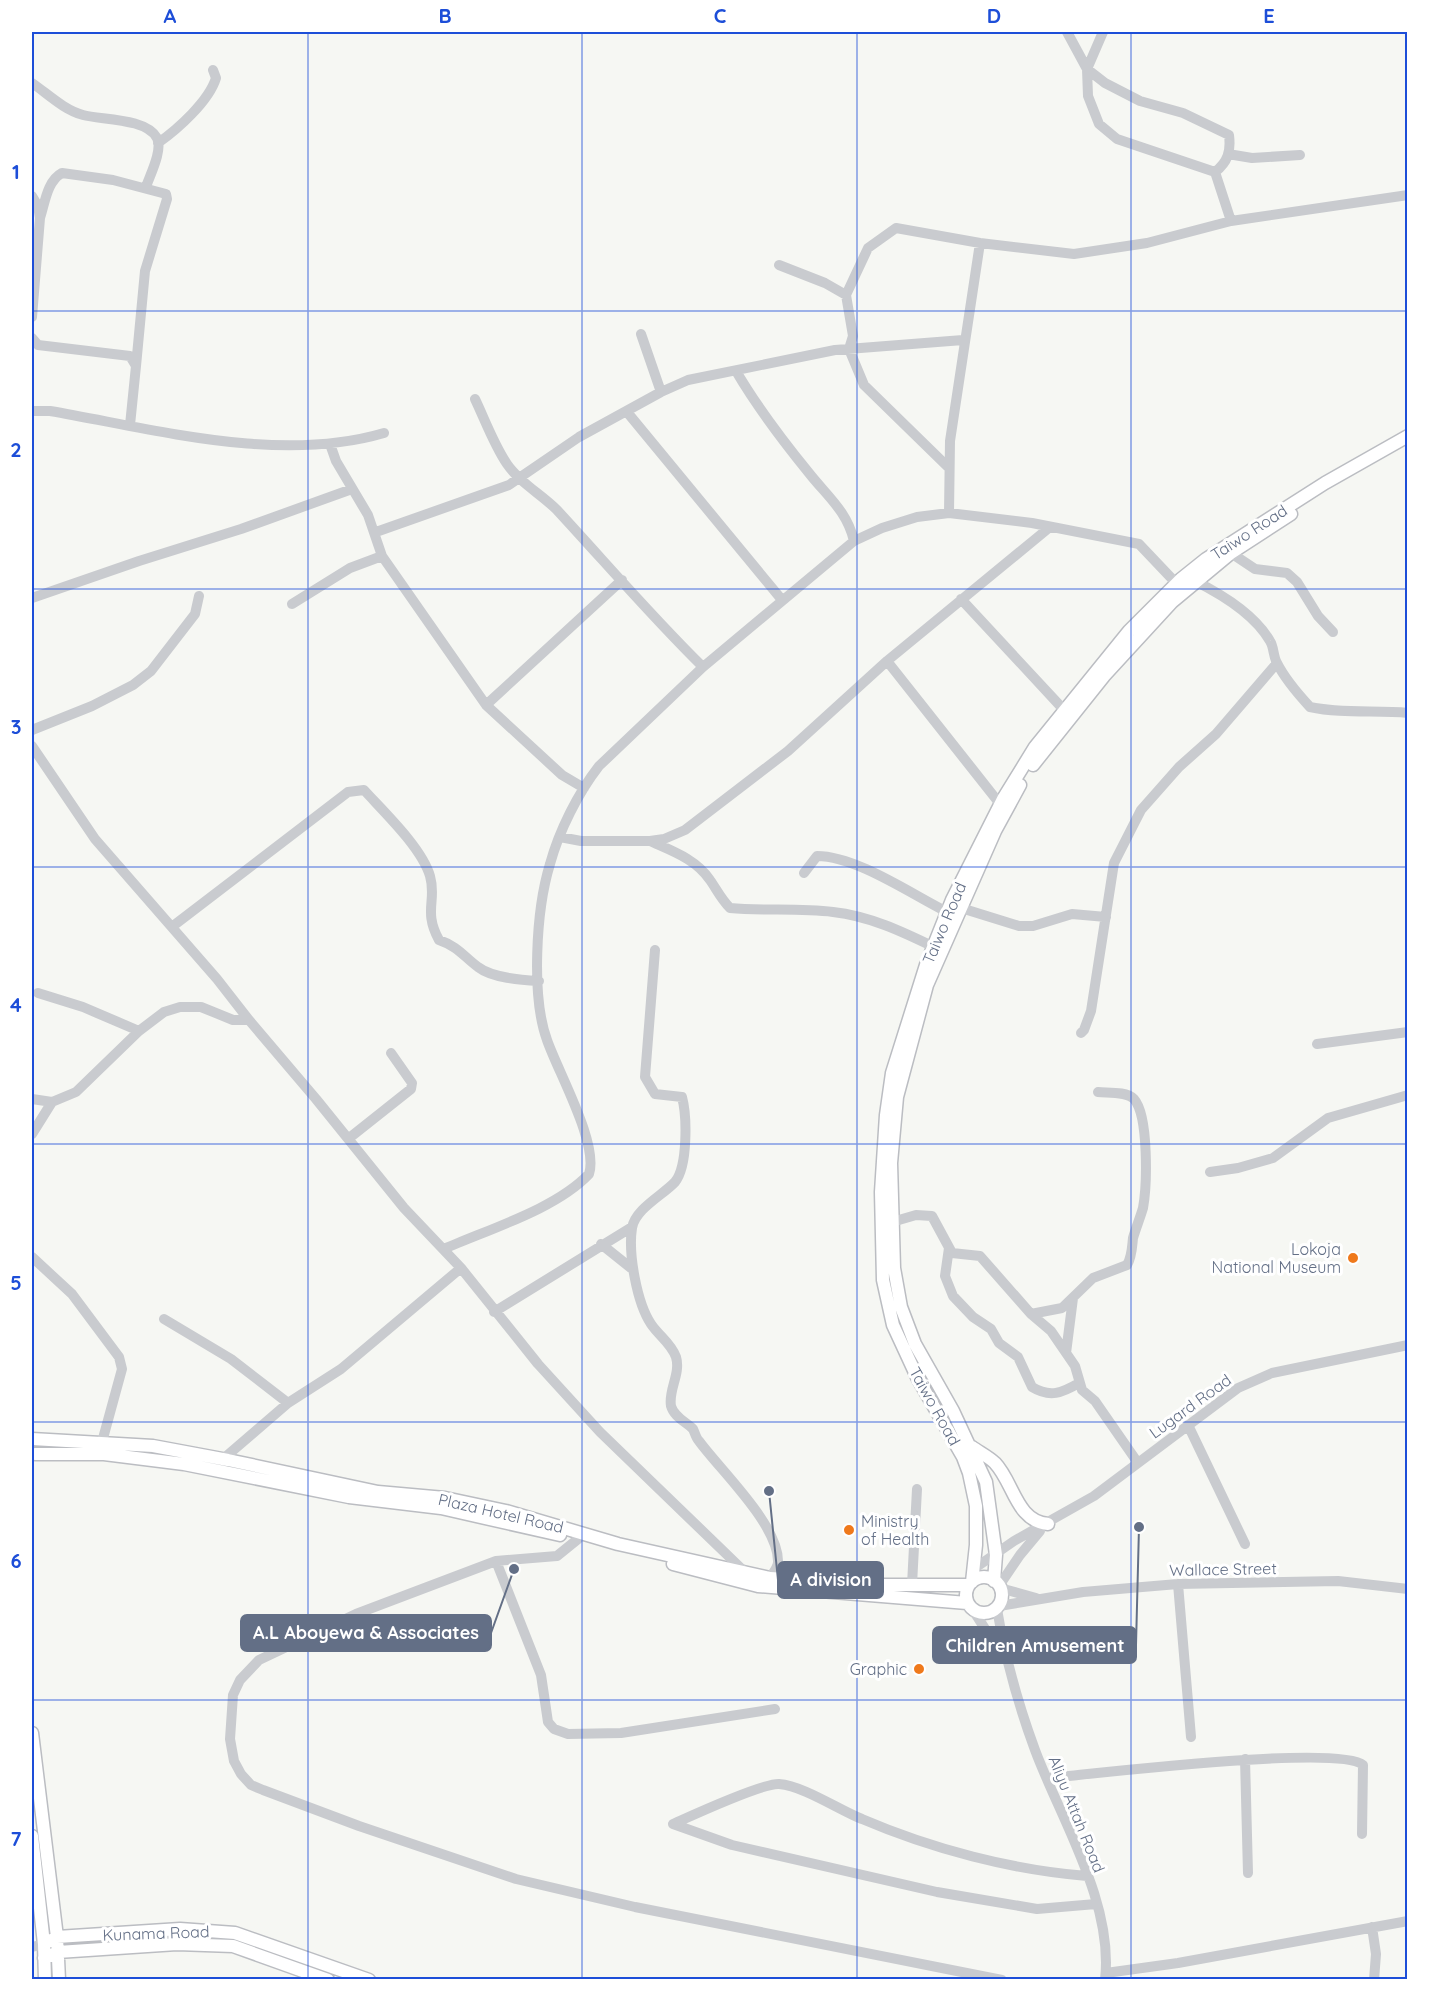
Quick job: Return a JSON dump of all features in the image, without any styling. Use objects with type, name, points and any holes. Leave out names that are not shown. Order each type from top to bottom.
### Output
[{"type":"main road","name":"Taiwo Road","points":[[970,1583],[975,1568],[976,1506],[969,1473],[963,1457],[918,1379],[893,1325],[883,1280],[881,1171],[886,1115],[900,1044],[934,947],[948,912],[1000,804],[1035,747],[1129,631],[1176,583],[1206,559],[1264,521],[1407,436]]},
{"type":"main road","name":"Taiwo Road","points":[[998,1585],[986,1482],[971,1446],[915,1344],[901,1306],[894,1268],[891,1163],[902,1077],[927,985],[995,831],[1039,756],[1104,676],[1172,602],[1231,553],[1319,495],[1407,444]]},
{"type":"main road","points":[[32,1439],[33,1457]]},
{"type":"main road","name":"Plaza Hotel Road","points":[[32,1439],[153,1446],[378,1492],[455,1500],[506,1511],[618,1544],[744,1570],[770,1578],[912,1586],[970,1583]]},
{"type":"main road","points":[[971,1446],[995,1463],[1024,1511],[1035,1522],[1046,1526]]},
{"type":"main road","name":"Plaza Hotel Road","points":[[33,1457],[104,1454],[184,1464],[349,1497],[441,1508],[578,1539],[758,1586],[970,1606]]},
{"type":"main road","points":[[986,1577],[998,1585],[1002,1597],[998,1607],[982,1613],[970,1606],[966,1593],[970,1583],[986,1577]]},
{"type":"main road","points":[[32,1732],[57,1937],[58,1980]]},
{"type":"main road","points":[[32,1836],[38,1946],[44,1958],[45,1980]]},
{"type":"main road","name":"Kunama Road","points":[[38,1946],[57,1937],[180,1929],[235,1933],[369,1980]]},
{"type":"main road","name":"Kunama Road","points":[[44,1958],[58,1952],[177,1944],[225,1946],[257,1953],[328,1980]]},
{"type":"street","points":[[1067,32],[1087,69],[1106,83],[1140,101],[1183,113],[1228,135],[1230,147],[1225,165],[1215,172]]},
{"type":"street","points":[[1103,32],[1087,69],[1088,96],[1099,124],[1117,139],[1215,172]]},
{"type":"street","points":[[146,187],[158,143],[176,131],[206,97],[216,78],[213,70]]},
{"type":"street","points":[[32,83],[72,111],[138,125],[152,132],[158,143]]},
{"type":"street","points":[[1228,154],[1252,158],[1300,155]]},
{"type":"street","points":[[1215,172],[1231,221]]},
{"type":"street","points":[[32,317],[35,248],[40,218],[55,177],[62,173],[161,191],[167,199],[145,272],[130,425]]},
{"type":"street","points":[[949,468],[864,385],[849,349],[853,336],[846,295],[868,248],[896,228],[980,243],[1057,253],[1094,252],[1147,243],[1231,221],[1407,195]]},
{"type":"street","points":[[32,196],[38,206],[40,218]]},
{"type":"street","points":[[949,513],[949,468],[963,340],[980,243]]},
{"type":"street","points":[[779,266],[825,283],[846,295]]},
{"type":"street","points":[[641,334],[661,392]]},
{"type":"street","points":[[32,338],[38,345],[130,356],[136,366]]},
{"type":"street","points":[[376,532],[482,497],[519,479],[579,437],[661,392],[688,380],[849,349],[963,340]]},
{"type":"street","points":[[736,371],[749,394],[783,439],[839,506],[850,524],[854,541]]},
{"type":"street","points":[[475,399],[506,463],[519,479],[541,494],[703,667]]},
{"type":"street","points":[[32,411],[50,411],[214,441],[330,444],[356,442],[384,433]]},
{"type":"street","points":[[627,412],[782,600]]},
{"type":"street","points":[[330,444],[376,532],[382,556],[486,705],[562,775],[584,788]]},
{"type":"street","points":[[32,598],[241,529],[352,489]]},
{"type":"street","points":[[444,1249],[550,1202],[580,1183],[589,1174],[590,1148],[539,1014],[539,981],[536,966],[547,878],[560,837],[584,788],[615,748],[703,667],[854,541],[882,528],[908,520],[949,513],[1050,527],[1139,544],[1176,583]]},
{"type":"street","points":[[560,837],[581,841],[650,841],[673,836],[685,830],[788,751],[887,661],[1050,527]]},
{"type":"street","points":[[1231,553],[1255,569],[1287,573],[1297,582],[1318,616],[1333,632]]},
{"type":"street","points":[[292,604],[350,568],[382,556]]},
{"type":"street","points":[[486,705],[622,580]]},
{"type":"street","points":[[1195,581],[1231,598],[1242,613],[1260,628],[1272,643],[1277,663],[1310,708],[1324,711],[1371,710],[1407,713]]},
{"type":"street","points":[[32,730],[92,706],[133,685],[151,671],[190,622],[198,607],[199,596]]},
{"type":"street","points":[[961,599],[1064,710]]},
{"type":"street","points":[[887,661],[1000,804]]},
{"type":"street","points":[[1081,1033],[1091,1011],[1114,863],[1141,810],[1179,767],[1216,734],[1277,663]]},
{"type":"street","points":[[32,746],[94,838],[173,926],[404,1208],[444,1249],[494,1312],[600,1432],[758,1586]]},
{"type":"street","points":[[173,926],[348,792],[364,790],[406,836],[430,876],[429,912],[439,940],[456,946],[480,969],[523,980],[539,981]]},
{"type":"street","points":[[650,841],[688,858],[710,879],[719,897],[730,908],[831,912],[860,917],[895,928],[934,947]]},
{"type":"street","points":[[804,873],[817,856],[831,856],[859,866],[948,912]]},
{"type":"street","points":[[961,908],[1019,926],[1033,926],[1072,914],[1106,917]]},
{"type":"street","points":[[655,950],[645,1077],[655,1094],[682,1098],[687,1118],[680,1172],[675,1182],[636,1218],[632,1227],[631,1268],[651,1324],[671,1346],[677,1360],[671,1405],[674,1413],[694,1430],[698,1440],[733,1480],[769,1533],[778,1564],[770,1578]]},
{"type":"street","points":[[38,993],[83,1007],[139,1031]]},
{"type":"street","points":[[32,1100],[52,1102],[76,1092],[87,1084],[139,1031],[164,1012],[180,1007],[201,1007],[233,1020],[249,1020]]},
{"type":"street","points":[[1317,1044],[1407,1032]]},
{"type":"street","points":[[348,1139],[411,1089],[412,1083],[391,1053]]},
{"type":"street","points":[[1031,1314],[1062,1308],[1093,1278],[1127,1265],[1143,1206],[1146,1158],[1143,1127],[1135,1100],[1128,1095],[1098,1092]]},
{"type":"street","points":[[1210,1172],[1238,1168],[1273,1158],[1328,1118],[1407,1095]]},
{"type":"street","points":[[32,1134],[52,1102]]},
{"type":"street","points":[[892,1222],[916,1215],[932,1216],[952,1253],[980,1256],[1031,1314],[1051,1331],[1075,1366],[1079,1383],[1138,1463]]},
{"type":"street","points":[[494,1312],[632,1227]]},
{"type":"street","points":[[601,1244],[631,1268]]},
{"type":"street","points":[[949,1248],[945,1276],[952,1296],[973,1317],[991,1329],[999,1343],[1018,1357],[1032,1387],[1049,1394],[1062,1393],[1079,1383]]},
{"type":"street","points":[[32,1257],[72,1294],[119,1357],[122,1369],[102,1442]]},
{"type":"street","points":[[223,1459],[288,1403],[340,1370],[460,1268]]},
{"type":"street","points":[[1066,1353],[1073,1298]]},
{"type":"street","points":[[164,1319],[231,1359],[288,1403]]},
{"type":"street","name":"Lugard Road","points":[[1046,1526],[1094,1496],[1238,1388],[1272,1373],[1407,1345]]},
{"type":"street","points":[[1188,1425],[1245,1544]]},
{"type":"street","points":[[912,1586],[916,1489]]},
{"type":"street","points":[[975,1568],[1014,1541],[1046,1526]]},
{"type":"street","points":[[1040,1599],[998,1585],[1020,1555],[1046,1526]]},
{"type":"street","points":[[578,1539],[557,1556],[496,1561],[356,1614],[259,1660],[240,1680],[233,1695],[230,1739],[234,1761],[241,1774],[251,1785],[327,1814],[516,1879],[635,1907],[1002,1980]]},
{"type":"street","points":[[496,1561],[542,1675],[548,1722],[554,1729],[568,1734],[621,1732],[775,1709]]},
{"type":"street","name":"Wallace Street","points":[[998,1607],[1040,1599],[1178,1584],[1338,1581],[1407,1589]]},
{"type":"street","points":[[1178,1584],[1191,1737]]},
{"type":"street","points":[[970,1606],[1006,1663]]},
{"type":"street","points":[[998,1607],[1006,1663]]},
{"type":"street","name":"Aliyu Attah Road","points":[[1006,1663],[1035,1751],[1048,1778],[1096,1904],[1104,1935],[1106,1976]]},
{"type":"street","points":[[1048,1778],[1245,1759],[1340,1757],[1363,1765],[1362,1834]]},
{"type":"street","points":[[1245,1759],[1248,1873]]},
{"type":"street","points":[[1087,1876],[1049,1873],[954,1851],[862,1819],[821,1798],[778,1784],[713,1805],[673,1824],[732,1845],[937,1892],[1037,1909],[1096,1904]]},
{"type":"street","points":[[1106,1976],[1407,1921]]},
{"type":"street","points":[[1372,1927],[1376,1954],[1374,1980]]},
{"type":"place","name":"Lokoja National Museum","points":[[1353,1258]]},
{"type":"place","name":"A division","points":[[769,1491]]},
{"type":"place","name":"Children Amusement","points":[[1139,1527]]},
{"type":"place","name":"Ministry of Health","points":[[849,1530]]},
{"type":"place","name":"A.L Aboyewa & Associates","points":[[514,1569]]},
{"type":"place","name":"Graphic","points":[[919,1669]]}]
